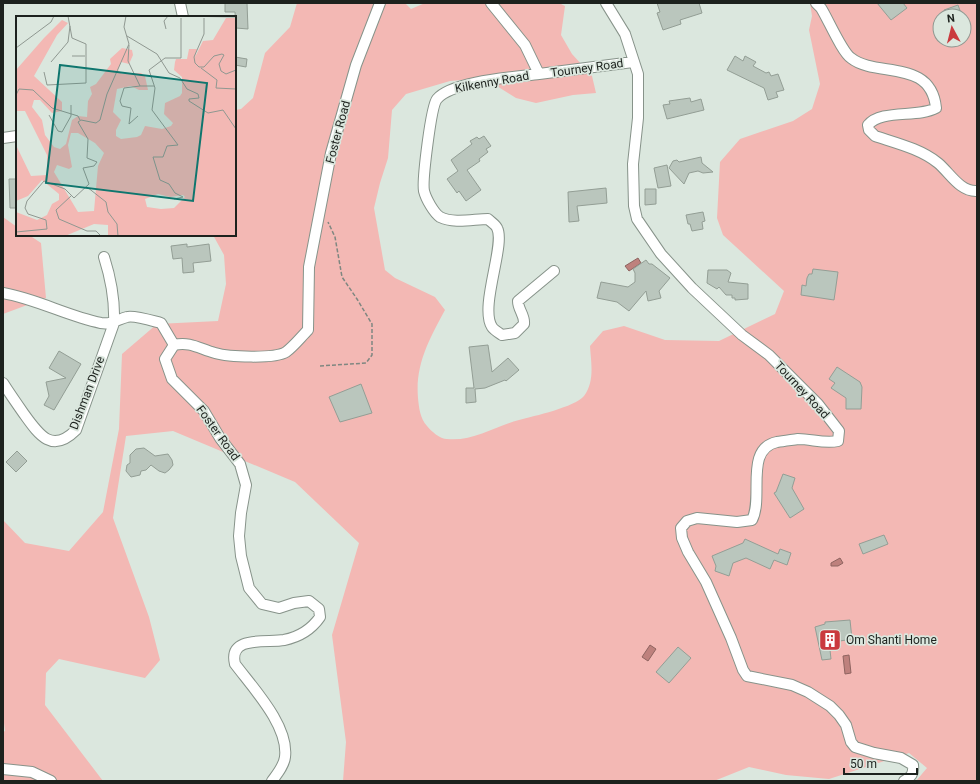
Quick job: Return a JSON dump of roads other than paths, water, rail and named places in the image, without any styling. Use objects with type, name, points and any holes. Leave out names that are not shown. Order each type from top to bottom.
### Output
[{"type":"street","points":[[180,3],[183,16]]},
{"type":"street","name":"Foster Road","points":[[274,780],[285,758],[283,737],[269,710],[236,664],[234,656],[235,651],[241,644],[285,640],[304,632],[313,627],[320,617],[319,609],[309,601],[294,602],[279,608],[262,604],[249,588],[241,556],[239,536],[241,513],[246,486],[240,464],[220,438],[204,411],[172,379],[164,359],[174,345],[183,343],[194,345],[216,354],[232,356],[257,356],[285,352],[308,330],[309,267],[331,153],[346,98],[380,3]]},
{"type":"street","name":"Tourney Road","points":[[491,3],[525,45],[539,74],[633,62],[638,74],[638,118],[633,164],[634,206],[637,219],[661,254],[692,288],[742,335],[769,355],[818,404],[839,431],[838,441],[828,443],[799,439],[775,442],[764,449],[757,460],[756,512],[752,520],[737,522],[697,518],[687,521],[681,528],[682,538],[706,582],[731,638],[743,670],[747,676],[792,685],[819,699],[839,715],[846,725],[851,742],[855,747],[874,753],[901,758],[913,765],[914,772],[911,777],[904,781]]},
{"type":"street","points":[[606,3],[625,34],[633,62]]},
{"type":"street","points":[[816,3],[821,8],[849,57],[860,64],[889,68],[918,78],[927,83],[935,97],[936,108],[928,112],[881,117],[872,120],[868,124],[869,130],[875,136],[924,154],[938,162],[964,188],[977,192]]},
{"type":"street","name":"Kilkenny Road","points":[[539,74],[468,85],[448,90],[436,99],[430,118],[424,191],[431,205],[440,216],[455,221],[488,219],[498,228],[500,239],[493,269],[489,317],[492,328],[502,335],[514,332],[524,324],[524,318],[518,310],[518,301],[554,271]]},
{"type":"street","points":[[3,138],[16,136]]},
{"type":"street","name":"Dishman Drive","points":[[3,383],[41,436],[50,441],[58,442],[68,438],[76,430],[114,323],[115,305],[111,279],[104,256]]},
{"type":"street","points":[[3,293],[22,296],[66,313],[103,324],[114,323],[128,316],[161,323],[174,345]]},
{"type":"street","points":[[3,769],[32,772],[51,781]]},
{"type":"place","name":"Om Shanti Home","points":[[830,640]]}]
